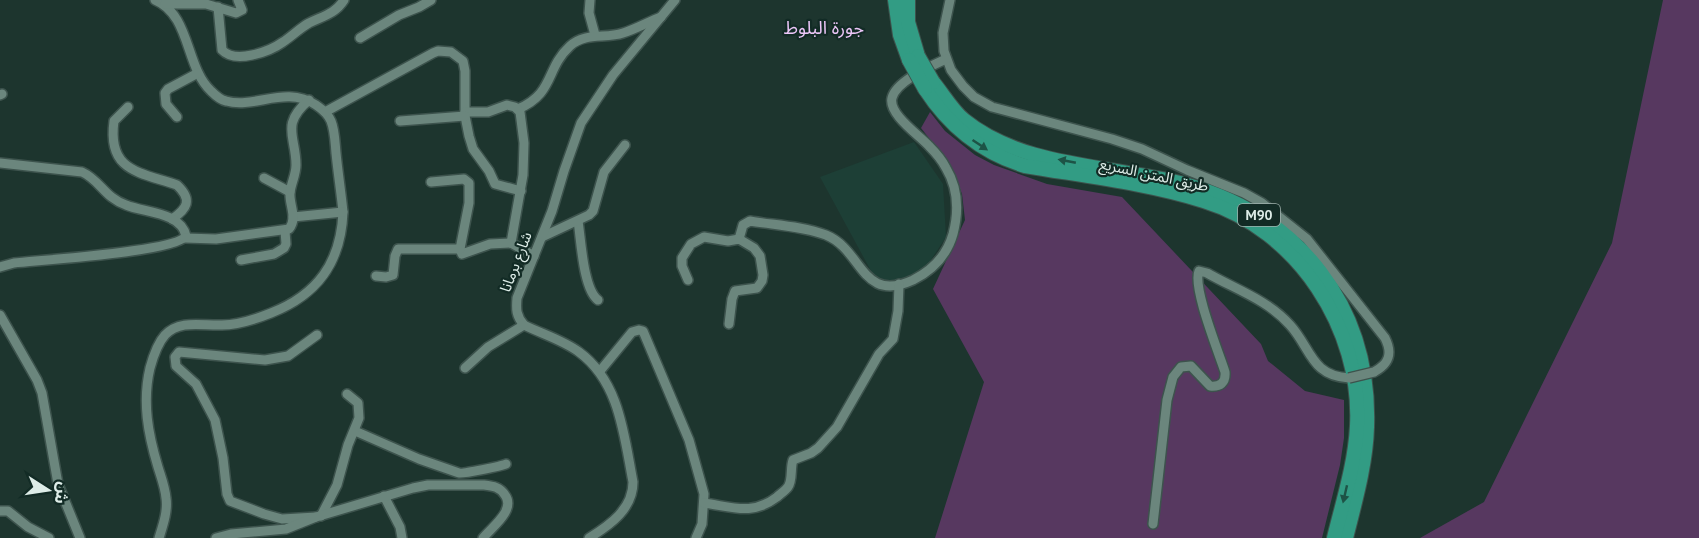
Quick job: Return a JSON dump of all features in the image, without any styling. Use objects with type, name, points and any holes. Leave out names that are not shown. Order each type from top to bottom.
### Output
[{"type":"highway","name":"طريق المتن السريع","points":[[895,0],[900,35],[929,85],[942,114],[980,146],[1008,161],[1025,166],[1166,191],[1205,201],[1255,225],[1306,270],[1323,295],[1343,338],[1355,390],[1356,447],[1334,538]]},
{"type":"highway","name":"طريق المتن السريع","points":[[908,0],[908,22],[914,58]]},
{"type":"highway","name":"طريق المتن السريع","points":[[929,85],[962,118],[987,136],[1003,144],[1029,153],[1182,184],[1219,195],[1268,221],[1309,258],[1327,281],[1345,316],[1361,358],[1365,387],[1366,447],[1346,538]]},
{"type":"street","points":[[155,0],[165,4],[219,7],[233,13],[242,9],[238,0]]},
{"type":"street","points":[[219,7],[222,50],[229,55],[240,57],[269,50],[282,43],[310,22],[331,14],[344,0]]},
{"type":"street","points":[[360,38],[399,15],[431,0]]},
{"type":"street","points":[[590,0],[589,13],[595,35]]},
{"type":"street","name":"شارع برمانا","points":[[524,325],[518,318],[517,298],[552,211],[581,123],[613,75],[675,0]]},
{"type":"street","points":[[950,0],[943,33],[946,59],[963,86],[974,97],[992,107],[1142,149],[1245,193],[1262,203],[1307,239],[1385,338],[1389,347],[1388,360],[1374,372],[1349,378],[1333,376],[1320,368],[1290,324],[1267,305],[1199,271],[1196,279],[1200,297],[1226,379],[1216,387],[1210,386],[1193,368],[1187,366],[1181,367],[1173,377],[1167,400],[1154,524]]},
{"type":"street","points":[[159,538],[164,525],[166,498],[149,436],[145,398],[146,384],[157,349],[165,335],[182,325],[235,323],[271,313],[301,298],[318,284],[330,266],[342,225],[343,212],[333,129],[326,112],[309,100],[295,96],[227,102],[210,90],[198,73],[184,34],[165,4]]},
{"type":"street","points":[[400,121],[488,112],[507,105],[518,109],[532,103],[541,94],[570,45],[595,35],[624,33],[662,17]]},
{"type":"street","points":[[326,112],[438,51],[456,54],[463,61],[465,72],[465,114],[473,149],[489,171],[493,182],[521,191]]},
{"type":"street","points":[[739,239],[743,225],[750,221],[811,230],[828,236],[849,252],[873,282],[890,287],[928,271],[949,248],[958,209],[955,192],[946,168],[930,146],[892,109],[892,96],[896,89],[909,79],[946,59]]},
{"type":"street","points":[[177,117],[166,104],[165,93],[168,89],[198,73]]},
{"type":"street","points":[[0,267],[14,263],[146,249],[174,243],[185,238],[216,239],[285,231],[292,225],[293,217],[290,192],[296,162],[291,136],[292,125],[298,111],[309,100]]},
{"type":"street","points":[[128,107],[114,121],[113,142],[117,153],[132,171],[177,185],[182,190],[186,203],[185,209],[172,219]]},
{"type":"street","points":[[512,243],[525,158],[518,109]]},
{"type":"street","points":[[542,237],[593,212],[604,172],[625,146]]},
{"type":"street","points":[[0,163],[82,172],[92,178],[114,200],[172,219],[182,225],[186,233],[185,238]]},
{"type":"street","points":[[264,178],[290,192]]},
{"type":"street","points":[[431,182],[464,179],[469,183],[469,203],[460,249],[462,254],[490,244],[512,243],[534,256]]},
{"type":"street","points":[[293,217],[343,212]]},
{"type":"street","points":[[578,220],[588,280],[592,295],[598,300]]},
{"type":"street","points":[[241,260],[279,251],[285,244],[285,231]]},
{"type":"street","points":[[688,280],[682,266],[682,258],[691,244],[704,237],[728,241],[739,239],[757,251],[762,263],[762,281],[757,288],[739,290],[734,294],[729,324]]},
{"type":"street","points":[[376,276],[386,278],[393,275],[398,249],[460,249]]},
{"type":"street","points":[[704,503],[748,510],[765,506],[786,489],[793,460],[818,448],[837,428],[879,354],[893,339],[898,311],[899,284]]},
{"type":"street","points":[[0,315],[42,393],[58,484],[80,538]]},
{"type":"street","points":[[465,368],[488,347],[524,325],[577,350],[600,371],[618,408],[633,490],[623,512],[589,538]]},
{"type":"street","points":[[600,371],[632,332],[639,330],[643,332],[689,440],[704,494],[702,524],[696,538]]},
{"type":"street","points":[[317,335],[288,356],[266,360],[179,352],[176,357],[176,366],[196,384],[215,420],[223,458],[227,494],[231,501],[282,519],[318,516]]},
{"type":"street","points":[[318,516],[337,486],[360,410],[358,404],[347,394]]},
{"type":"street","points":[[355,430],[419,459],[464,474],[472,485]]},
{"type":"street","points":[[464,474],[482,468],[499,468],[506,464]]},
{"type":"street","points":[[216,538],[231,534],[286,529],[318,516],[428,485],[492,486],[502,490],[508,499],[505,513],[483,538]]},
{"type":"street","points":[[384,496],[400,527],[402,538]]},
{"type":"street","points":[[0,511],[8,511],[28,527],[49,538]]},
{"type":"shaded area","points":[[1663,0],[1699,0],[1699,538],[1420,538],[1484,502],[1612,243]]},
{"type":"shaded area","points":[[930,112],[945,131],[975,155],[994,165],[1047,184],[1122,197],[1261,344],[1268,361],[1305,391],[1344,400],[1344,438],[1340,465],[1322,538],[935,538],[984,382],[933,289],[965,220],[962,194],[951,166],[921,128]]},
{"type":"shaded area","points":[[914,142],[943,184],[946,237],[925,269],[910,278],[886,285],[877,282],[820,177]]},
{"type":"district","name":"جورة البلوط","points":[[824,28]]}]
